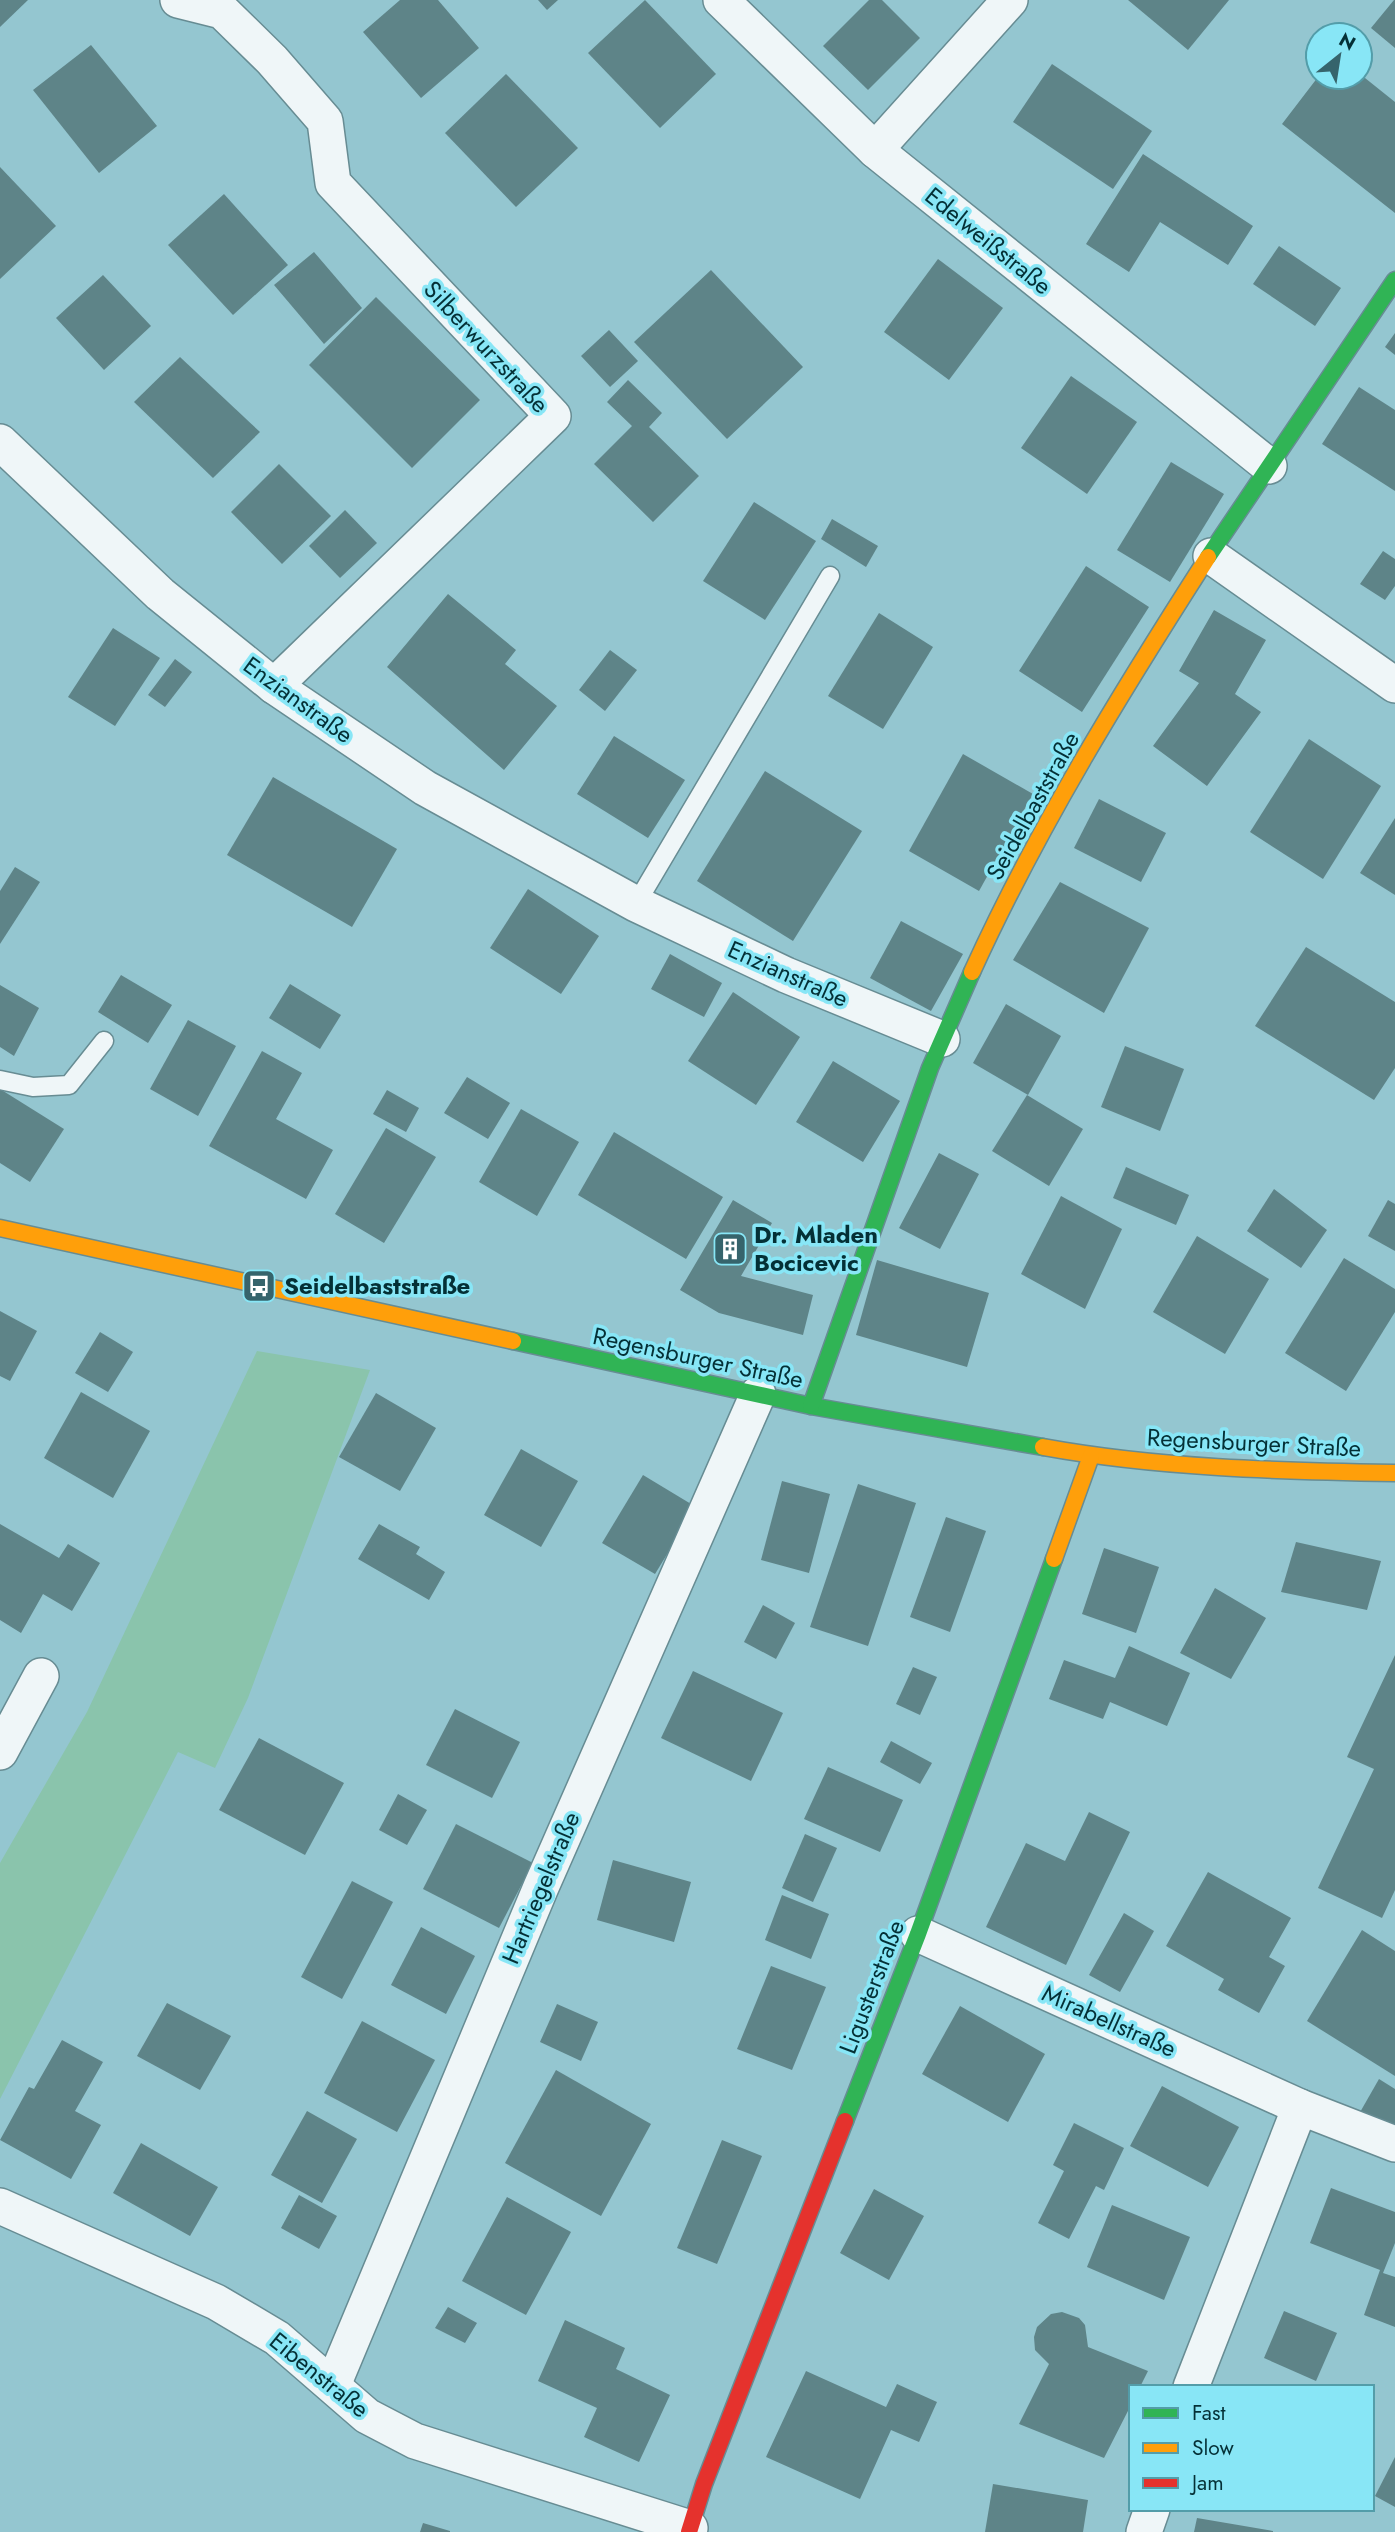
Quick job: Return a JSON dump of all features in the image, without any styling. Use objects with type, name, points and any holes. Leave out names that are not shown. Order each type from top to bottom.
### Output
[{"type":"street","name":"Silberwurzstraße","points":[[178,0],[222,11],[272,60],[325,121],[333,183],[553,416],[274,686]]},
{"type":"street","name":"Edelweißstraße","points":[[721,0],[875,150],[1269,466]]},
{"type":"street","points":[[875,150],[1010,0]]},
{"type":"street","name":"Seidelbaststraße","points":[[811,1406],[942,1039],[1009,897],[1074,773],[1269,466],[1395,280]]},
{"type":"street","name":"Enzianstraße","points":[[0,442],[160,594],[274,686],[425,788],[636,904],[786,975],[942,1039]]},
{"type":"street","points":[[1211,556],[1395,685]]},
{"type":"street","name":"Regensburger Straße","points":[[0,1228],[811,1406],[1091,1456],[1276,1471],[1395,1473]]},
{"type":"street","name":"Hartriegelstraße","points":[[333,2385],[541,1887],[758,1394]]},
{"type":"street","name":"Ligusterstraße","points":[[690,2530],[704,2484],[918,1934],[1091,1456]]},
{"type":"street","points":[[0,1752],[41,1676]]},
{"type":"street","name":"Mirabellstraße","points":[[918,1934],[1300,2107],[1395,2144]]},
{"type":"street","points":[[1192,2385],[1300,2107]]},
{"type":"street","name":"Eibenstraße","points":[[0,2206],[216,2302],[277,2338],[367,2416],[415,2441],[690,2530]]},
{"type":"street","points":[[1144,2532],[1151,2511]]},
{"type":"lane","points":[[636,904],[830,576]]},
{"type":"lane","points":[[0,1080],[33,1087],[69,1085],[104,1041]]},
{"type":"green space","points":[[257,1351],[370,1370],[248,1698],[215,1768],[178,1752],[0,2099],[0,1863],[87,1712]]},
{"type":"building","points":[[0,0],[28,0],[0,27]]},
{"type":"building","points":[[400,0],[438,0],[479,48],[421,98],[363,32]]},
{"type":"building","points":[[538,0],[558,0],[547,10]]},
{"type":"building","points":[[645,0],[716,74],[660,128],[588,53]]},
{"type":"building","points":[[869,0],[882,0],[920,38],[868,90],[823,46]]},
{"type":"building","points":[[1128,0],[1229,0],[1188,50]]},
{"type":"building","points":[[1395,0],[1395,48],[1374,30],[1374,24]]},
{"type":"building","points":[[91,45],[157,126],[99,173],[33,90]]},
{"type":"building","points":[[1052,64],[1152,131],[1113,189],[1013,122]]},
{"type":"building","points":[[506,74],[578,148],[516,207],[445,133]]},
{"type":"building","points":[[1374,85],[1395,102],[1395,213],[1282,124],[1307,91],[1374,91]]},
{"type":"building","points":[[1143,154],[1253,226],[1228,265],[1160,222],[1129,272],[1086,244]]},
{"type":"building","points":[[0,167],[56,226],[0,279]]},
{"type":"building","points":[[224,194],[288,265],[233,315],[168,245]]},
{"type":"building","points":[[1279,246],[1341,288],[1315,326],[1253,284]]},
{"type":"building","points":[[314,252],[362,308],[324,344],[274,285]]},
{"type":"building","points":[[938,259],[1003,308],[949,380],[884,332]]},
{"type":"building","points":[[711,270],[803,367],[727,439],[634,342]]},
{"type":"building","points":[[103,275],[151,326],[104,370],[56,318]]},
{"type":"building","points":[[376,297],[480,400],[412,468],[309,365]]},
{"type":"building","points":[[609,330],[638,361],[610,387],[581,356]]},
{"type":"building","points":[[1395,333],[1395,355],[1385,347]]},
{"type":"building","points":[[180,357],[260,432],[213,478],[134,402]]},
{"type":"building","points":[[1071,376],[1137,422],[1087,494],[1021,448]]},
{"type":"building","points":[[628,380],[662,413],[649,427],[699,476],[653,522],[594,464],[632,426],[607,402]]},
{"type":"building","points":[[1359,387],[1395,410],[1395,491],[1322,444]]},
{"type":"building","points":[[1171,462],[1224,494],[1170,582],[1117,550]]},
{"type":"building","points":[[279,464],[331,516],[282,564],[231,512]]},
{"type":"building","points":[[754,502],[816,541],[765,620],[703,581]]},
{"type":"building","points":[[345,510],[377,543],[340,578],[309,546]]},
{"type":"building","points":[[832,519],[878,546],[866,567],[821,539]]},
{"type":"building","points":[[1383,551],[1395,559],[1395,586],[1385,600],[1360,584]]},
{"type":"building","points":[[1086,566],[1149,607],[1082,712],[1019,671]]},
{"type":"building","points":[[448,594],[516,650],[505,664],[557,706],[504,770],[387,667]]},
{"type":"building","points":[[1214,610],[1266,640],[1235,694],[1261,712],[1207,786],[1153,746],[1199,683],[1179,671]]},
{"type":"building","points":[[879,613],[933,647],[883,729],[828,696]]},
{"type":"building","points":[[113,628],[160,658],[115,726],[68,697]]},
{"type":"building","points":[[610,650],[637,670],[605,711],[579,690]]},
{"type":"building","points":[[175,659],[192,672],[165,707],[148,695]]},
{"type":"building","points":[[614,736],[685,780],[648,838],[577,794]]},
{"type":"building","points":[[1309,739],[1381,786],[1323,879],[1250,832]]},
{"type":"building","points":[[963,754],[1033,794],[979,891],[909,851]]},
{"type":"building","points":[[765,771],[862,831],[793,941],[697,881]]},
{"type":"building","points":[[273,777],[397,849],[352,927],[227,855]]},
{"type":"building","points":[[1099,799],[1166,833],[1141,882],[1074,848]]},
{"type":"building","points":[[1395,818],[1395,895],[1360,873]]},
{"type":"building","points":[[15,867],[40,882],[0,944],[0,891]]},
{"type":"building","points":[[1060,882],[1149,928],[1104,1013],[1013,960]]},
{"type":"building","points":[[528,889],[599,936],[561,994],[490,948]]},
{"type":"building","points":[[901,921],[963,954],[931,1011],[870,978]]},
{"type":"building","points":[[1306,947],[1395,1002],[1395,1068],[1374,1100],[1255,1026]]},
{"type":"building","points":[[670,954],[722,983],[704,1017],[651,989]]},
{"type":"building","points":[[121,975],[172,1005],[148,1043],[98,1012]]},
{"type":"building","points":[[290,984],[341,1015],[320,1049],[269,1018]]},
{"type":"building","points":[[0,985],[39,1008],[14,1056],[0,1047]]},
{"type":"building","points":[[733,992],[800,1037],[756,1105],[688,1061]]},
{"type":"building","points":[[1006,1004],[1061,1036],[1028,1095],[973,1063]]},
{"type":"building","points":[[188,1020],[236,1046],[198,1116],[150,1089]]},
{"type":"building","points":[[1125,1046],[1184,1069],[1160,1131],[1101,1107]]},
{"type":"building","points":[[262,1051],[302,1073],[276,1119],[333,1150],[306,1199],[209,1146]]},
{"type":"building","points":[[833,1061],[900,1101],[863,1162],[796,1122]]},
{"type":"building","points":[[467,1077],[510,1103],[488,1139],[444,1113]]},
{"type":"building","points":[[0,1089],[64,1129],[30,1182],[0,1163]]},
{"type":"building","points":[[387,1090],[419,1108],[406,1132],[373,1114]]},
{"type":"building","points":[[1027,1095],[1083,1129],[1049,1186],[992,1151]]},
{"type":"building","points":[[521,1109],[579,1142],[537,1216],[479,1182]]},
{"type":"building","points":[[386,1128],[436,1157],[384,1243],[335,1214]]},
{"type":"building","points":[[614,1132],[723,1197],[686,1259],[578,1195]]},
{"type":"building","points":[[939,1153],[979,1174],[940,1249],[899,1228]]},
{"type":"building","points":[[1126,1167],[1189,1195],[1176,1225],[1113,1198]]},
{"type":"building","points":[[1274,1189],[1327,1230],[1301,1268],[1247,1231]]},
{"type":"building","points":[[1061,1196],[1122,1229],[1085,1309],[1021,1274]]},
{"type":"building","name":"Dr. Mladen Bocicevic","points":[[733,1200],[772,1223],[741,1276],[813,1295],[803,1335],[719,1313],[680,1290]]},
{"type":"building","points":[[1388,1200],[1395,1204],[1395,1251],[1368,1236]]},
{"type":"building","points":[[1197,1236],[1269,1279],[1225,1354],[1153,1312]]},
{"type":"building","points":[[1344,1258],[1395,1289],[1395,1312],[1346,1391],[1285,1353]]},
{"type":"building","points":[[877,1260],[989,1293],[967,1367],[856,1335]]},
{"type":"building","points":[[0,1311],[37,1331],[10,1381],[0,1376]]},
{"type":"building","points":[[100,1332],[133,1352],[108,1392],[75,1373]]},
{"type":"building","points":[[81,1392],[150,1431],[113,1498],[44,1458]]},
{"type":"building","points":[[376,1393],[436,1428],[400,1491],[339,1457]]},
{"type":"building","points":[[521,1449],[578,1481],[541,1547],[484,1515]]},
{"type":"building","points":[[643,1475],[696,1507],[655,1574],[602,1543]]},
{"type":"building","points":[[782,1481],[830,1494],[809,1573],[761,1560]]},
{"type":"building","points":[[858,1484],[916,1503],[868,1646],[810,1627]]},
{"type":"building","points":[[946,1517],[986,1531],[950,1632],[910,1617]]},
{"type":"building","points":[[0,1524],[59,1558],[68,1544],[100,1563],[72,1611],[43,1594],[21,1633],[0,1620]]},
{"type":"building","points":[[379,1524],[420,1547],[416,1554],[445,1572],[429,1600],[358,1559]]},
{"type":"building","points":[[1296,1542],[1381,1561],[1367,1610],[1281,1592]]},
{"type":"building","points":[[1104,1548],[1159,1567],[1136,1633],[1082,1614]]},
{"type":"building","points":[[1215,1588],[1266,1618],[1231,1679],[1180,1653]]},
{"type":"building","points":[[763,1605],[795,1623],[776,1659],[744,1642]]},
{"type":"building","points":[[1129,1646],[1190,1673],[1167,1726],[1110,1702],[1103,1719],[1049,1699],[1064,1660],[1115,1678]]},
{"type":"building","points":[[1395,1655],[1395,1890],[1382,1918],[1318,1888],[1374,1769],[1347,1757]]},
{"type":"building","points":[[913,1667],[937,1677],[920,1715],[896,1704]]},
{"type":"building","points":[[693,1671],[783,1713],[751,1781],[661,1738]]},
{"type":"building","points":[[455,1709],[520,1742],[492,1798],[426,1765]]},
{"type":"building","points":[[259,1738],[344,1783],[305,1855],[219,1810]]},
{"type":"building","points":[[891,1741],[932,1763],[920,1784],[880,1762]]},
{"type":"building","points":[[828,1767],[903,1800],[880,1852],[804,1819]]},
{"type":"building","points":[[398,1794],[427,1810],[407,1845],[379,1830]]},
{"type":"building","points":[[1089,1812],[1130,1832],[1066,1965],[986,1927],[1026,1843],[1065,1861]]},
{"type":"building","points":[[456,1824],[533,1863],[499,1928],[423,1889]]},
{"type":"building","points":[[805,1834],[837,1848],[813,1902],[782,1888]]},
{"type":"building","points":[[613,1860],[691,1882],[674,1942],[597,1920]]},
{"type":"building","points":[[1208,1872],[1291,1918],[1269,1957],[1285,1966],[1259,2013],[1218,1990],[1224,1979],[1166,1946]]},
{"type":"building","points":[[352,1881],[393,1902],[342,1999],[301,1977]]},
{"type":"building","points":[[782,1895],[829,1914],[811,1959],[765,1940]]},
{"type":"building","points":[[1124,1913],[1154,1931],[1120,1992],[1089,1975]]},
{"type":"building","points":[[421,1927],[475,1956],[446,2014],[391,1985]]},
{"type":"building","points":[[1362,1930],[1395,1951],[1395,2076],[1307,2021]]},
{"type":"building","points":[[771,1966],[826,1987],[792,2070],[737,2049]]},
{"type":"building","points":[[167,2003],[231,2036],[200,2090],[137,2056]]},
{"type":"building","points":[[557,2004],[598,2022],[581,2061],[540,2042]]},
{"type":"building","points":[[960,2006],[1045,2054],[1008,2122],[922,2074]]},
{"type":"building","points":[[362,2021],[435,2060],[397,2132],[324,2093]]},
{"type":"building","points":[[62,2040],[103,2062],[75,2111],[101,2125],[71,2179],[0,2140],[29,2087],[34,2089]]},
{"type":"building","points":[[556,2070],[651,2124],[601,2216],[505,2163]]},
{"type":"building","points":[[1379,2079],[1395,2089],[1395,2135],[1359,2114]]},
{"type":"building","points":[[1162,2086],[1239,2127],[1208,2187],[1130,2146]]},
{"type":"building","points":[[307,2111],[357,2139],[322,2203],[271,2175]]},
{"type":"building","points":[[1074,2123],[1124,2148],[1104,2190],[1096,2186],[1069,2239],[1038,2223],[1064,2171],[1053,2165]]},
{"type":"building","points":[[722,2140],[762,2156],[717,2264],[677,2248]]},
{"type":"building","points":[[141,2143],[218,2187],[190,2236],[113,2193]]},
{"type":"building","points":[[1331,2188],[1395,2212],[1395,2243],[1383,2273],[1395,2277],[1395,2327],[1364,2315],[1380,2270],[1310,2243]]},
{"type":"building","points":[[874,2189],[924,2216],[889,2280],[840,2253]]},
{"type":"building","points":[[299,2195],[337,2216],[319,2249],[281,2228]]},
{"type":"building","points":[[507,2197],[571,2232],[526,2315],[462,2281]]},
{"type":"building","points":[[1112,2205],[1190,2237],[1164,2300],[1087,2267]]},
{"type":"building","points":[[448,2307],[477,2323],[465,2343],[435,2328]]},
{"type":"building","points":[[1284,2311],[1337,2333],[1316,2381],[1264,2358]]},
{"type":"building","points":[[1062,2312],[1079,2318],[1085,2325],[1088,2347],[1148,2371],[1141,2385],[1129,2385],[1129,2409],[1104,2458],[1019,2424],[1049,2364],[1035,2350],[1034,2337],[1037,2327],[1051,2314]]},
{"type":"building","points":[[565,2320],[625,2348],[616,2369],[670,2395],[639,2462],[584,2437],[597,2408],[538,2381]]},
{"type":"building","points":[[806,2371],[886,2407],[897,2384],[937,2402],[919,2442],[891,2430],[860,2499],[766,2457]]},
{"type":"building","points":[[1395,2457],[1395,2507],[1375,2496]]},
{"type":"building","points":[[993,2484],[1088,2500],[1083,2532],[985,2532]]},
{"type":"building","points":[[1197,2518],[1273,2531],[1273,2532],[1194,2532]]},
{"type":"building","points":[[423,2523],[450,2531],[450,2532],[420,2532]]},
{"type":"traffic: fast","points":[[1208,557],[1395,280]]},
{"type":"traffic: fast","points":[[811,1406],[930,1068],[972,972]]},
{"type":"traffic: fast","points":[[513,1341],[811,1406],[1043,1447]]},
{"type":"traffic: fast","points":[[845,2121],[918,1934],[1054,1559]]},
{"type":"traffic: slow","points":[[972,972],[1025,865],[1082,760],[1208,557]]},
{"type":"traffic: slow","points":[[0,1228],[513,1341]]},
{"type":"traffic: slow","points":[[1043,1447],[1174,1464],[1395,1473]]},
{"type":"traffic: slow","points":[[1054,1559],[1091,1456]]},
{"type":"traffic: jam","points":[[689,2532],[704,2484],[845,2121]]},
{"type":"place","name":"Dr. Mladen Bocicevic","points":[[730,1249]]},
{"type":"place","name":"Seidelbaststraße","points":[[259,1286]]}]
